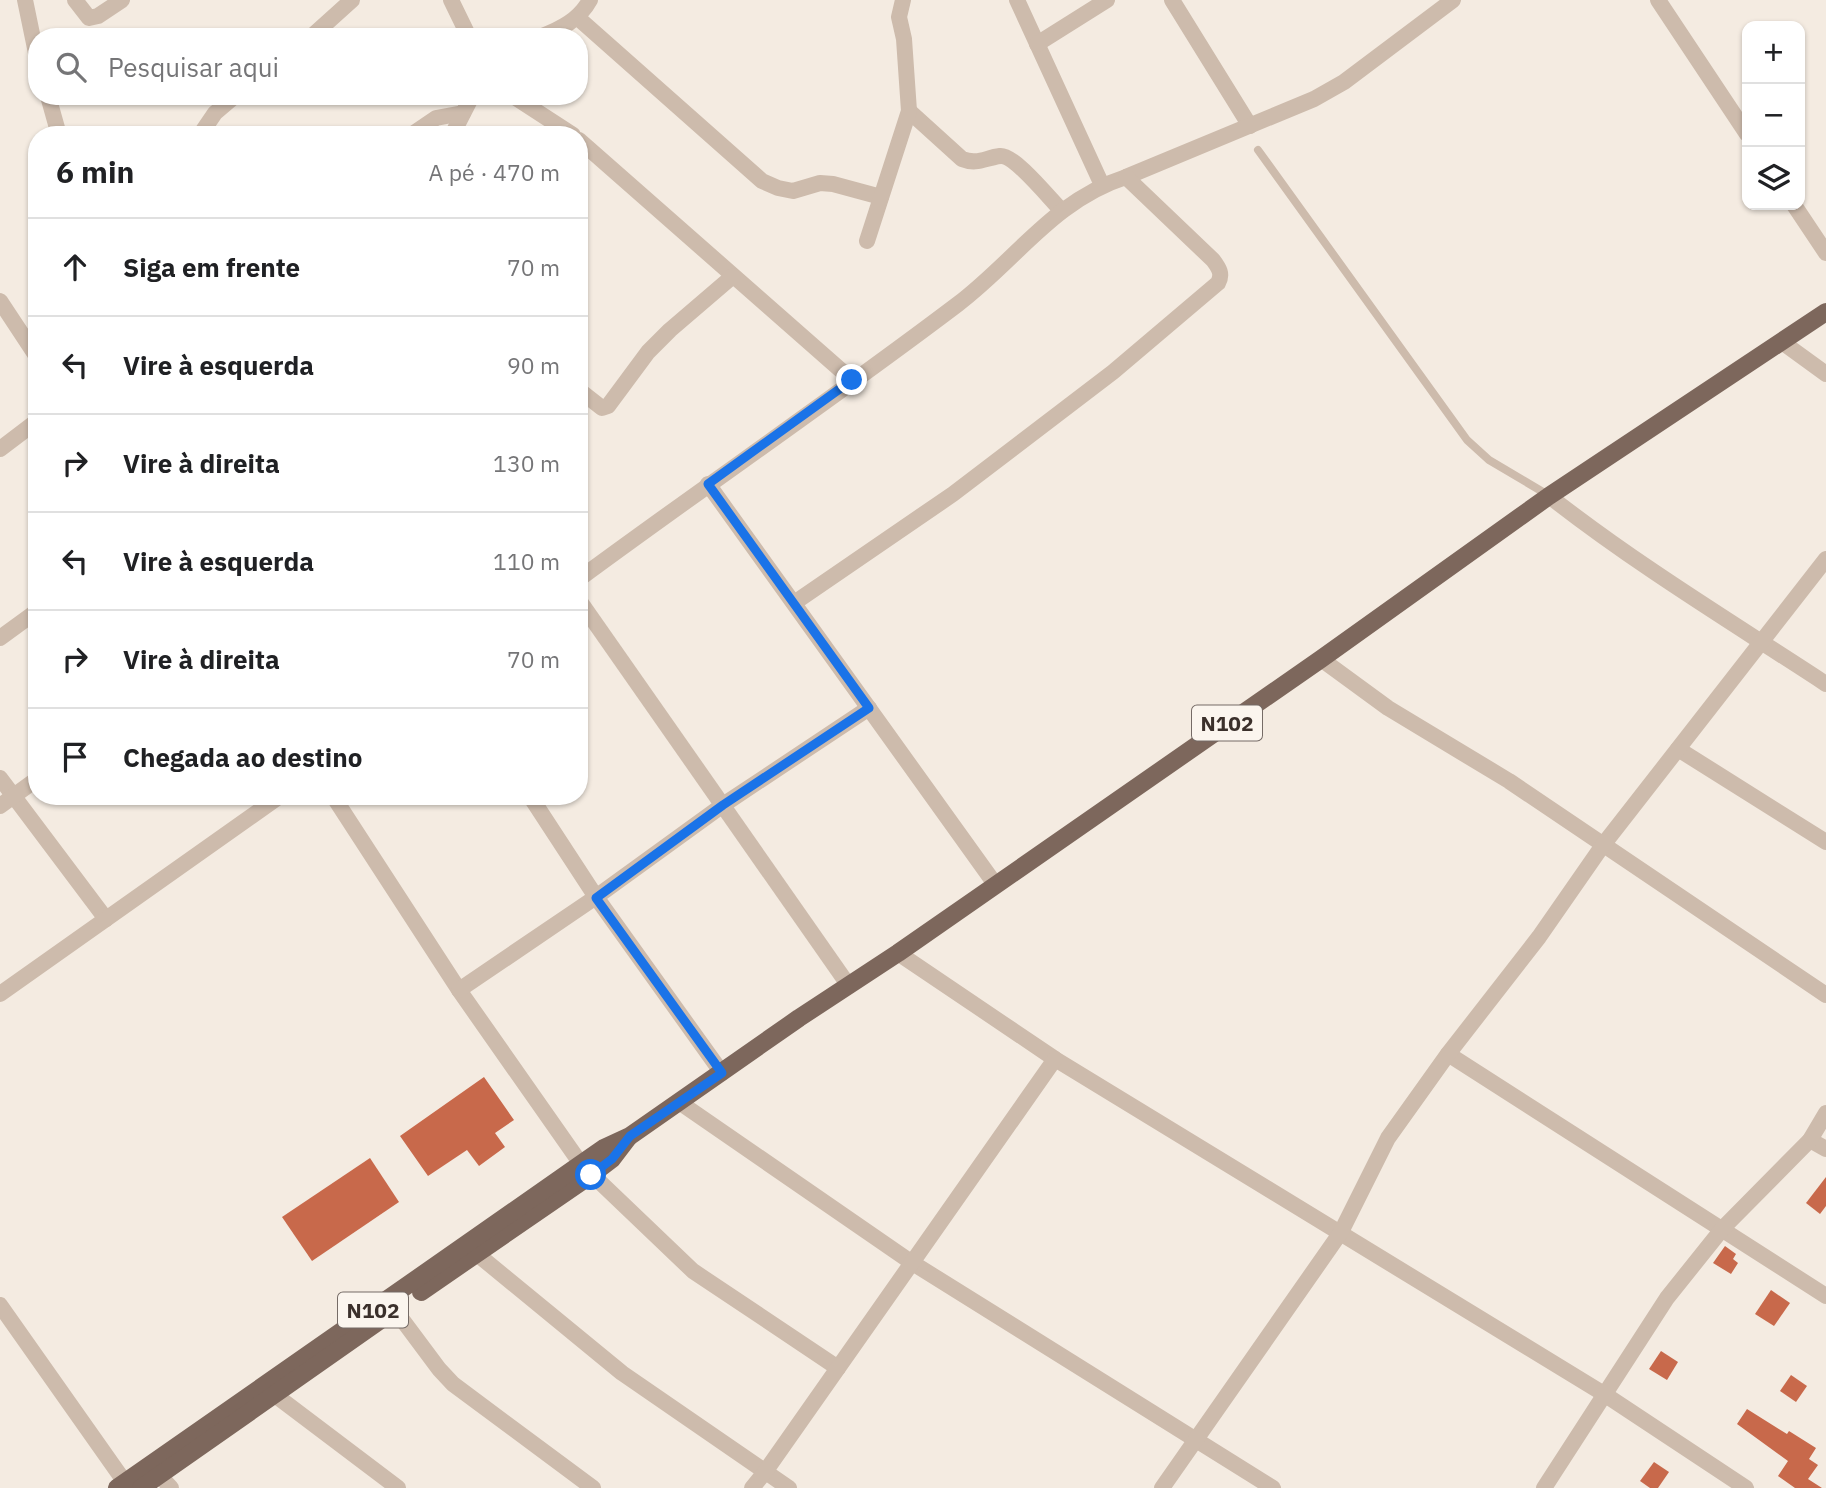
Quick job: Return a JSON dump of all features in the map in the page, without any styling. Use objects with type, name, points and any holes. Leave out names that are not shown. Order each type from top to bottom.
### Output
[{"type":"main road","name":"N102","points":[[128,1487],[586,1170],[612,1159],[630,1136],[1321,659],[1549,496],[1826,312]]},
{"type":"main road","name":"N102","points":[[128,1487],[165,1481],[275,1395],[477,1254],[586,1170]]},
{"type":"street","points":[[24,0],[30,28]]},
{"type":"street","points":[[75,0],[89,18],[98,16],[122,0]]},
{"type":"street","points":[[321,28],[352,0]]},
{"type":"street","points":[[451,0],[465,28]]},
{"type":"street","points":[[561,28],[578,18],[590,0]]},
{"type":"street","points":[[867,241],[909,111],[904,39],[899,17],[903,0]]},
{"type":"street","points":[[1017,0],[1102,185]]},
{"type":"street","points":[[1037,44],[1107,0]]},
{"type":"street","points":[[1172,0],[1250,125]]},
{"type":"street","points":[[588,572],[962,301],[1061,210],[1102,185],[1314,99],[1344,82],[1453,0]]},
{"type":"street","points":[[1658,0],[1742,126]]},
{"type":"street","points":[[578,18],[762,181],[793,191],[820,183],[833,184],[881,197]]},
{"type":"street","points":[[51,105],[56,126]]},
{"type":"street","points":[[206,126],[224,105]]},
{"type":"street","points":[[456,126],[467,105]]},
{"type":"street","points":[[527,105],[558,126]]},
{"type":"street","points":[[909,111],[962,159],[981,162],[1001,156],[1012,160],[1061,210]]},
{"type":"street","points":[[424,126],[436,118],[463,113]]},
{"type":"street","points":[[588,147],[852,380]]},
{"type":"street","points":[[794,603],[953,494],[1113,372],[1218,283],[1221,278],[1213,260],[1126,177]]},
{"type":"street","points":[[1797,210],[1826,253]]},
{"type":"street","points":[[588,397],[602,408],[608,407],[648,352],[733,276]]},
{"type":"street","points":[[0,301],[28,343]]},
{"type":"street","points":[[1782,342],[1826,373]]},
{"type":"street","points":[[0,449],[28,428]]},
{"type":"street","points":[[708,484],[995,884]]},
{"type":"street","points":[[1549,496],[1646,567],[1826,684]]},
{"type":"street","points":[[1162,1488],[1341,1233],[1388,1138],[1448,1054],[1539,937],[1603,845],[1826,559]]},
{"type":"street","points":[[588,613],[849,986]]},
{"type":"street","points":[[0,638],[28,618]]},
{"type":"street","points":[[1321,659],[1388,708],[1509,782],[1826,995]]},
{"type":"street","points":[[459,990],[596,898],[723,805],[869,708]]},
{"type":"street","points":[[1678,749],[1826,842]]},
{"type":"street","points":[[0,778],[7,801],[106,919]]},
{"type":"street","points":[[7,801],[28,786]]},
{"type":"street","points":[[0,994],[267,805]]},
{"type":"street","points":[[339,805],[459,990],[586,1170],[693,1271],[838,1368]]},
{"type":"street","points":[[536,805],[596,898],[722,1073]]},
{"type":"street","points":[[898,953],[1055,1059],[1604,1394],[1746,1488]]},
{"type":"street","points":[[1448,1054],[1826,1296]]},
{"type":"street","points":[[752,1488],[1055,1059]]},
{"type":"street","points":[[679,1102],[911,1262],[1273,1488]]},
{"type":"street","points":[[1544,1488],[1667,1298],[1723,1228],[1810,1140],[1826,1113]]},
{"type":"street","points":[[1810,1140],[1826,1149]]},
{"type":"street","points":[[477,1254],[622,1373],[789,1488]]},
{"type":"street","points":[[0,1305],[128,1487]]},
{"type":"street","points":[[396,1310],[453,1384],[593,1488]]},
{"type":"street","points":[[275,1395],[398,1488]]},
{"type":"lane","points":[[1258,150],[1467,440],[1489,460],[1549,496]]},
{"type":"building","points":[[484,1077],[514,1120],[495,1133],[505,1147],[479,1166],[467,1150],[428,1176],[400,1136]]},
{"type":"building","points":[[370,1158],[399,1202],[312,1261],[282,1217]]},
{"type":"building","points":[[1826,1177],[1826,1206],[1820,1214],[1806,1203]]},
{"type":"building","points":[[1725,1246],[1736,1254],[1733,1259],[1738,1263],[1731,1274],[1713,1263]]},
{"type":"building","points":[[1771,1290],[1790,1303],[1774,1326],[1755,1314]]},
{"type":"building","points":[[1661,1351],[1678,1362],[1667,1380],[1649,1369]]},
{"type":"building","points":[[1791,1375],[1807,1386],[1796,1402],[1780,1391]]},
{"type":"building","points":[[1747,1409],[1816,1448],[1809,1459],[1818,1465],[1808,1479],[1822,1488],[1795,1488],[1778,1476],[1788,1461],[1737,1424]]},
{"type":"building","points":[[1654,1462],[1669,1472],[1658,1488],[1650,1488],[1640,1481]]},
{"type":"route","points":[[591,1175],[612,1159],[630,1136],[722,1073],[596,898],[723,805],[869,708],[708,484],[852,380]]}]
